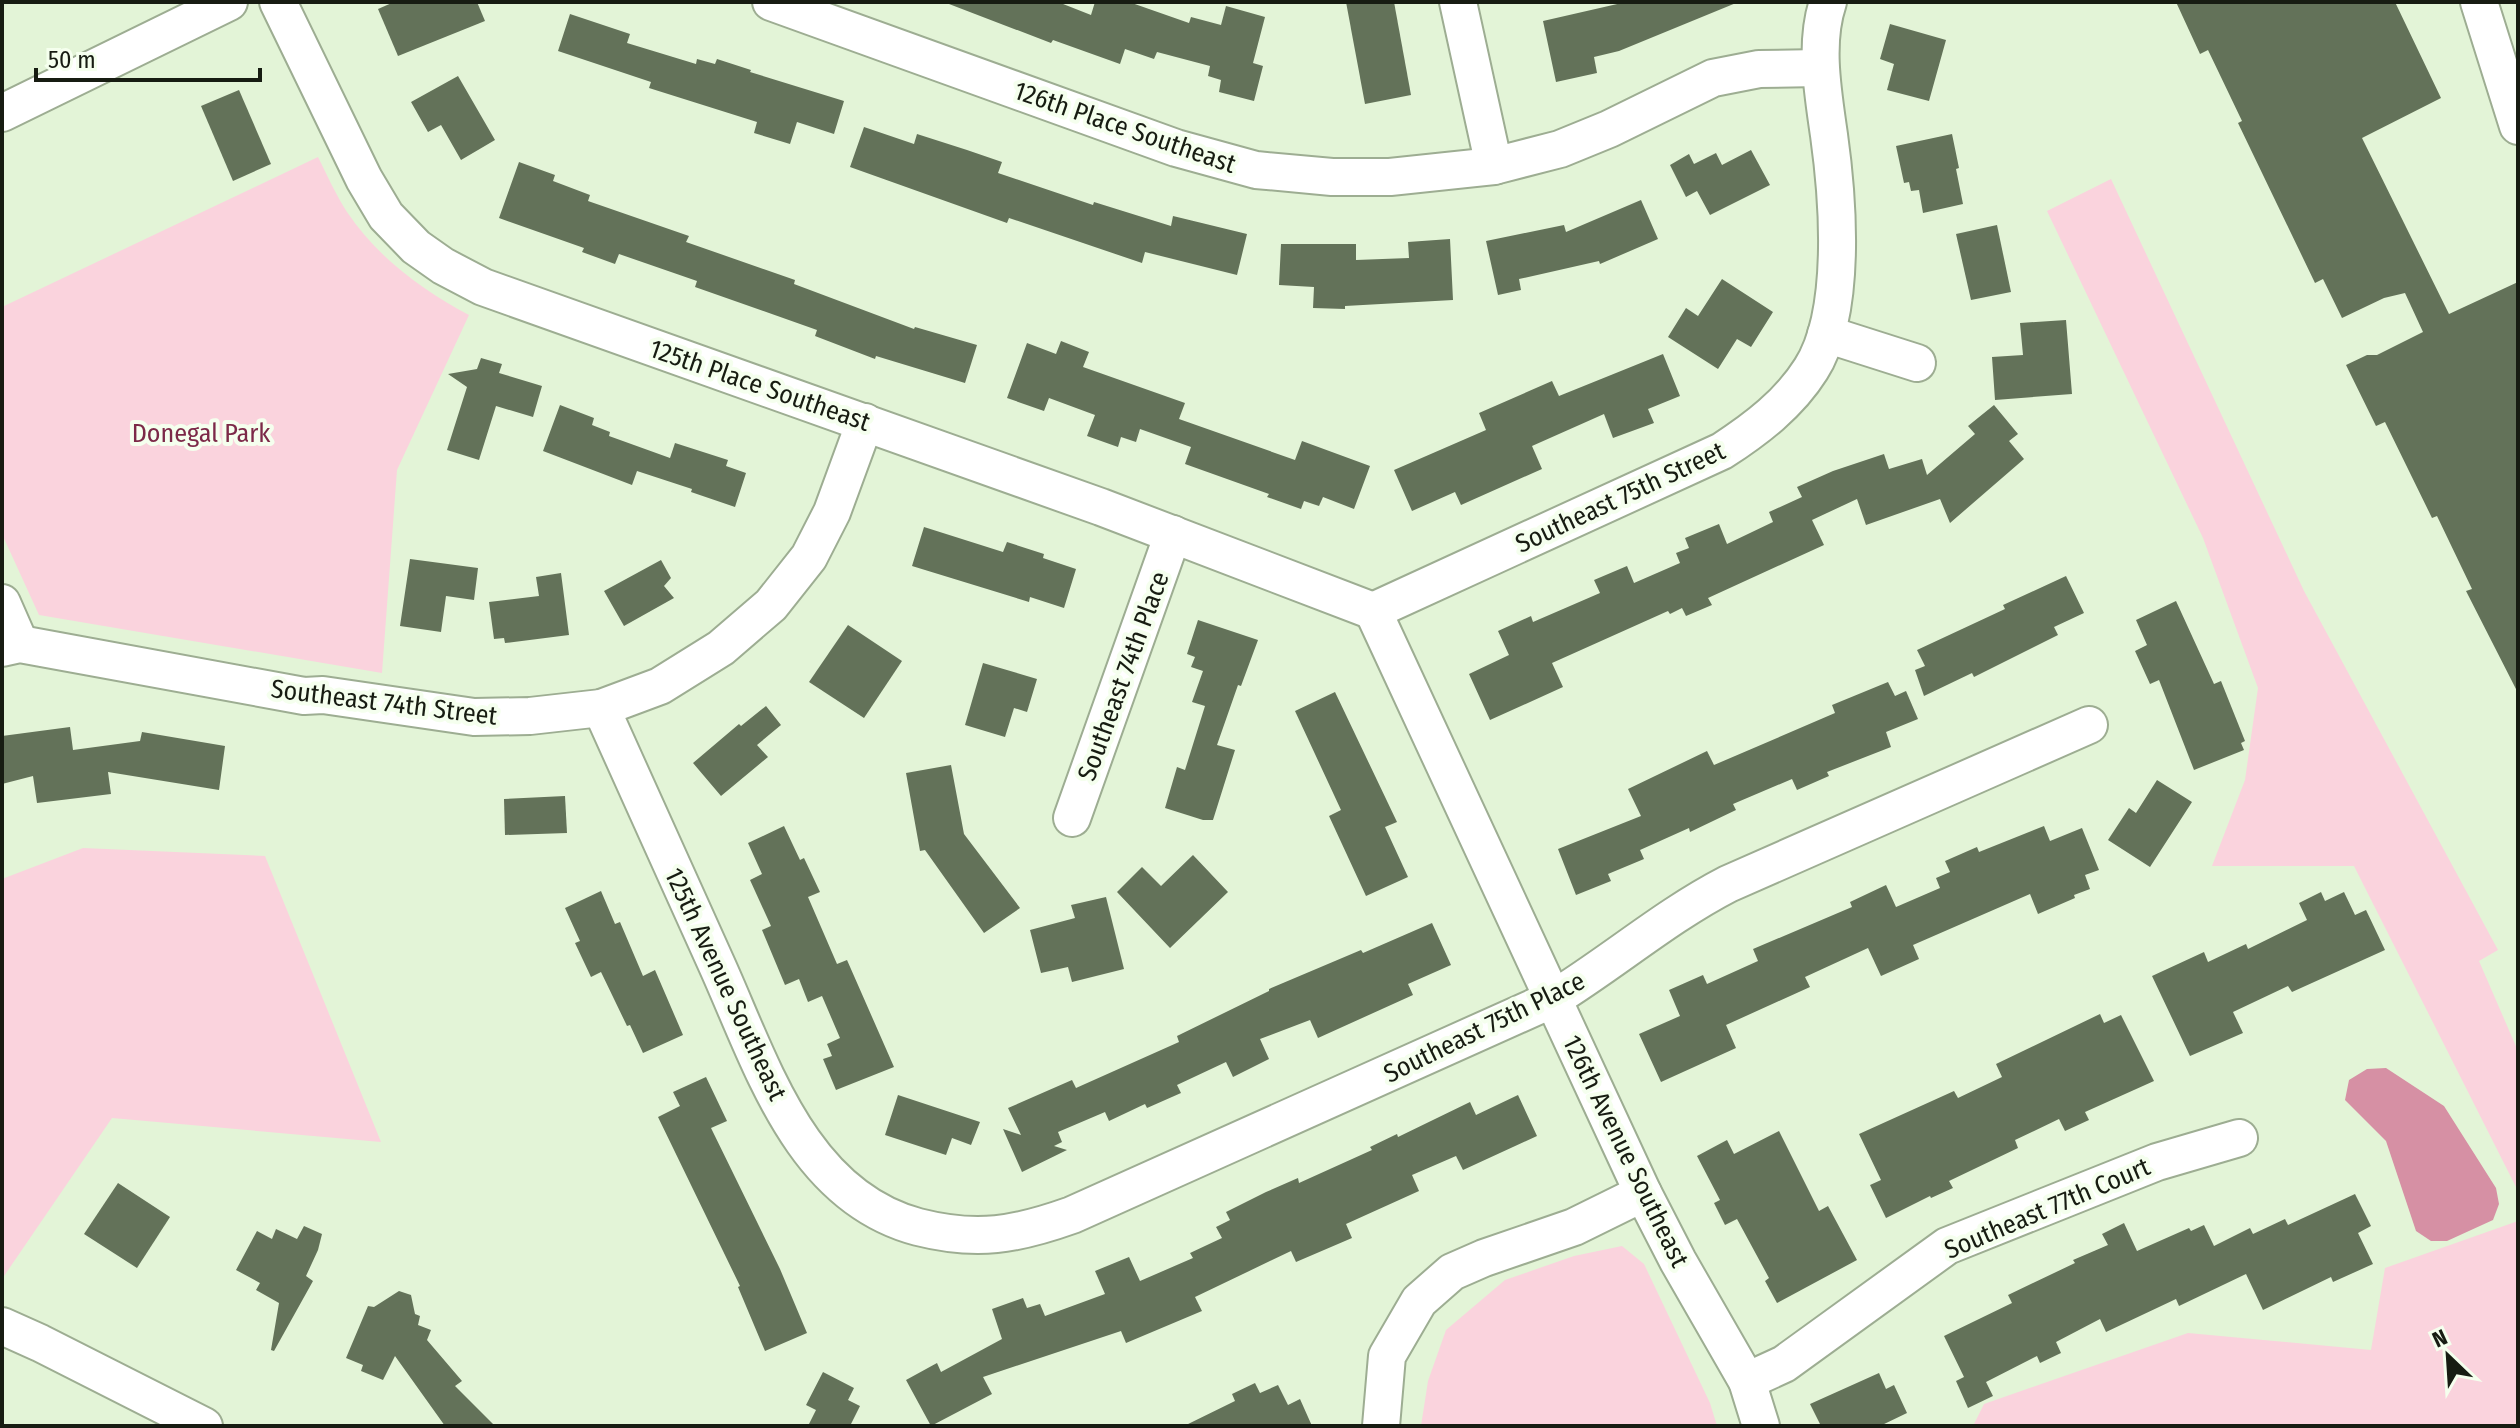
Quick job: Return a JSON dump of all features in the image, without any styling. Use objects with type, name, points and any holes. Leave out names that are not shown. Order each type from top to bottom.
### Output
[{"type":"street","points":[[2,113],[229,2]]},
{"type":"street","name":"125th Place Southeast","points":[[278,2],[364,179],[386,216],[425,254],[443,266],[483,287],[1173,534],[1373,611]]},
{"type":"street","name":"126th Place Southeast","points":[[771,2],[1176,148],[1256,170],[1332,177],[1390,177],[1494,166]]},
{"type":"street","points":[[1458,2],[1494,166],[1560,149],[1713,78],[1759,69],[1820,68]]},
{"type":"street","name":"Southeast 75th Street","points":[[1373,611],[1722,451],[1755,430],[1788,400],[1812,368],[1826,334],[1836,280],[1838,230],[1820,68],[1828,2]]},
{"type":"street","points":[[2479,2],[2518,126]]},
{"type":"street","points":[[1826,334],[1917,363]]},
{"type":"street","name":"Southeast 74th Street","points":[[11,646],[304,696],[323,695],[474,717],[530,716],[601,708],[660,686],[721,648],[771,605],[809,557],[832,512],[865,422]]},
{"type":"street","name":"Southeast 74th Place","points":[[1072,818],[1173,534]]},
{"type":"street","points":[[2,603],[11,646]]},
{"type":"street","name":"126th Avenue Southeast","points":[[1373,611],[1643,1193],[1747,1381],[1761,1426]]},
{"type":"street","name":"125th Avenue Southeast","points":[[601,708],[775,1095],[818,1162],[840,1186],[870,1208],[900,1222]]},
{"type":"street","name":"Southeast 75th Place","points":[[900,1222],[949,1235],[996,1236],[1035,1228],[1072,1215],[1553,999],[1594,974],[1695,901],[1728,884],[2089,725]]},
{"type":"street","name":"Southeast 77th Court","points":[[1747,1381],[1784,1364],[1947,1246],[2157,1162],[2239,1138]]},
{"type":"street","points":[[1381,1426],[1387,1356],[1419,1301],[1452,1272],[1574,1227],[1643,1193]]},
{"type":"street","points":[[2,1326],[204,1426]]},
{"type":"green space","name":"Donegal Park","points":[[318,157],[347,212],[372,244],[434,295],[469,315],[397,470],[382,673],[39,615],[2,534],[2,307]]},
{"type":"green space","points":[[2111,179],[2304,591],[2498,950],[2479,961],[2518,1051],[2518,1191],[2354,866],[2212,866],[2245,780],[2258,688],[2203,538],[2047,211]]},
{"type":"green space","points":[[83,848],[265,856],[381,1142],[112,1118],[2,1279],[2,879]]},
{"type":"green space","points":[[2518,1221],[2518,1426],[1973,1426],[1984,1404],[2188,1333],[2371,1350],[2385,1268]]},
{"type":"green space","points":[[1622,1246],[1644,1264],[1710,1403],[1717,1426],[1421,1426],[1428,1381],[1446,1330],[1505,1280],[1574,1256]]},
{"type":"shaded area","points":[[2386,1068],[2444,1106],[2496,1188],[2499,1204],[2493,1220],[2447,1241],[2431,1241],[2416,1231],[2386,1141],[2345,1100],[2349,1080],[2367,1069]]},
{"type":"building","points":[[394,2],[477,2],[485,21],[398,56],[378,9]]},
{"type":"building","points":[[949,2],[1058,2],[1091,15],[1095,2],[1129,2],[1189,23],[1191,17],[1221,25],[1226,6],[1265,17],[1253,63],[1263,66],[1254,101],[1219,92],[1221,80],[1208,76],[1210,66],[1157,52],[1154,59],[1125,49],[1120,64],[1053,40],[1051,43]]},
{"type":"building","points":[[1346,2],[1394,2],[1411,95],[1365,104]]},
{"type":"building","points":[[1626,2],[1736,3],[1619,51],[1594,57],[1597,73],[1556,82],[1543,21]]},
{"type":"building","points":[[2176,2],[2395,2],[2441,98],[2362,138],[2449,314],[2518,282],[2518,693],[2466,591],[2472,589],[2437,516],[2432,518],[2385,422],[2376,426],[2346,365],[2367,355],[2377,355],[2423,332],[2405,293],[2384,298],[2342,318],[2323,279],[2315,283],[2238,123],[2242,121],[2208,50],[2200,54]]},
{"type":"building","points":[[570,14],[630,34],[627,43],[696,64],[697,59],[715,64],[717,59],[844,101],[834,134],[797,122],[790,144],[754,133],[757,122],[649,88],[651,82],[558,51]]},
{"type":"building","points":[[1890,24],[1946,40],[1929,101],[1887,90],[1894,64],[1880,59]]},
{"type":"building","points":[[458,76],[495,140],[461,160],[441,125],[428,132],[411,102]]},
{"type":"building","points":[[239,90],[271,164],[233,181],[201,106]]},
{"type":"building","points":[[864,127],[914,144],[917,134],[967,150],[1002,162],[998,173],[1093,205],[1094,202],[1171,226],[1173,216],[1247,234],[1237,275],[1145,252],[1142,263],[1009,218],[1007,223],[850,167]]},
{"type":"building","points":[[1952,134],[1963,204],[1923,213],[1919,190],[1911,191],[1909,182],[1904,183],[1896,146]]},
{"type":"building","points":[[1751,150],[1770,185],[1710,215],[1697,191],[1686,197],[1670,165],[1689,154],[1694,164],[1716,153],[1722,165]]},
{"type":"building","points":[[519,162],[555,175],[553,181],[590,195],[588,201],[689,236],[686,242],[795,280],[794,284],[914,329],[977,345],[965,383],[876,356],[875,359],[815,336],[817,330],[695,287],[697,281],[619,254],[615,264],[582,252],[584,248],[499,218]]},
{"type":"building","points":[[1641,200],[1658,239],[1600,264],[1599,261],[1519,279],[1521,290],[1498,295],[1486,241],[1564,225],[1566,232]]},
{"type":"building","points":[[1997,225],[2011,292],[1971,300],[1956,234]]},
{"type":"building","points":[[1450,239],[1453,300],[1345,306],[1345,309],[1313,308],[1314,287],[1279,285],[1281,244],[1356,244],[1356,260],[1409,258],[1408,242]]},
{"type":"building","points":[[1722,279],[1773,312],[1751,347],[1737,339],[1718,369],[1668,337],[1686,308],[1698,316]]},
{"type":"building","points":[[2066,320],[2072,394],[1995,400],[1992,357],[2023,355],[2020,323]]},
{"type":"building","points":[[1061,341],[1089,352],[1083,367],[1185,403],[1179,419],[1295,460],[1302,441],[1370,466],[1354,509],[1323,497],[1319,506],[1304,501],[1301,509],[1267,497],[1269,494],[1185,464],[1191,447],[1140,429],[1136,442],[1121,437],[1118,447],[1087,436],[1095,415],[1049,398],[1044,411],[1007,398],[1027,343],[1056,354]]},
{"type":"building","points":[[1663,354],[1680,396],[1648,409],[1654,423],[1613,438],[1604,414],[1532,446],[1542,469],[1461,505],[1455,492],[1412,511],[1394,470],[1486,430],[1479,413],[1552,381],[1559,396]]},
{"type":"building","points":[[481,358],[502,364],[499,373],[542,386],[533,417],[496,406],[479,460],[447,450],[467,387],[448,374],[477,369]]},
{"type":"building","points":[[560,405],[594,418],[592,425],[610,432],[609,436],[670,458],[675,443],[728,460],[726,466],[746,473],[735,507],[637,471],[632,485],[543,451]]},
{"type":"building","points":[[1994,405],[2018,434],[2009,441],[2024,459],[1950,523],[1940,499],[1866,525],[1857,499],[1812,520],[1824,545],[1708,598],[1712,605],[1686,616],[1682,608],[1670,614],[1668,611],[1552,663],[1563,687],[1490,720],[1469,674],[1509,655],[1498,631],[1531,616],[1533,622],[1600,593],[1594,580],[1627,566],[1634,583],[1680,563],[1676,553],[1689,548],[1685,538],[1719,524],[1727,544],[1773,522],[1769,512],[1802,497],[1797,487],[1833,471],[1884,454],[1889,469],[1922,459],[1927,475],[1975,434],[1968,426]]},
{"type":"building","points":[[924,527],[1003,552],[1007,542],[1076,569],[1064,608],[1030,597],[1029,602],[912,566]]},
{"type":"building","points":[[410,559],[478,568],[474,600],[446,596],[441,632],[400,626]]},
{"type":"building","points":[[661,560],[671,578],[664,586],[674,598],[624,626],[604,591]]},
{"type":"building","points":[[561,573],[569,635],[505,643],[504,638],[494,639],[489,602],[539,596],[536,577]]},
{"type":"building","points":[[2066,576],[2084,613],[2054,627],[2058,635],[1974,677],[1972,673],[1924,696],[1915,670],[1925,666],[1917,650],[2005,609],[2003,605]]},
{"type":"building","points":[[2176,601],[2214,684],[2221,681],[2245,741],[2241,743],[2244,750],[2194,770],[2159,680],[2150,684],[2135,651],[2147,645],[2136,620]]},
{"type":"building","points":[[1198,620],[1258,640],[1217,745],[1235,750],[1213,820],[1203,820],[1165,808],[1177,767],[1185,770],[1205,706],[1192,702],[1203,671],[1191,667],[1195,657],[1187,654]]},
{"type":"building","points":[[848,625],[902,661],[864,718],[809,682]]},
{"type":"building","points":[[983,663],[1037,679],[1027,712],[1014,708],[1005,737],[965,725]]},
{"type":"building","points":[[1888,682],[1895,696],[1906,691],[1918,719],[1886,732],[1891,747],[1827,772],[1829,776],[1797,790],[1792,779],[1733,804],[1736,810],[1690,832],[1689,828],[1640,850],[1644,859],[1608,874],[1611,881],[1576,895],[1558,849],[1641,816],[1628,789],[1707,751],[1714,765],[1835,713],[1832,705]]},
{"type":"building","points":[[1335,692],[1397,822],[1385,827],[1408,877],[1366,896],[1329,816],[1341,810],[1295,711]]},
{"type":"building","points":[[766,706],[781,725],[757,745],[768,757],[721,796],[693,763],[739,724],[741,726]]},
{"type":"building","points":[[70,727],[73,750],[140,741],[142,732],[225,746],[219,790],[108,772],[111,794],[37,803],[33,776],[2,784],[2,736]]},
{"type":"building","points":[[951,765],[964,834],[1020,908],[984,933],[925,850],[920,851],[906,773]]},
{"type":"building","points":[[2157,780],[2192,802],[2150,867],[2108,840],[2129,808],[2136,813]]},
{"type":"building","points":[[565,796],[567,833],[505,835],[504,799]]},
{"type":"building","points":[[784,826],[820,892],[808,897],[837,964],[847,960],[894,1067],[836,1090],[823,1059],[832,1056],[827,1044],[840,1038],[822,996],[808,1002],[799,979],[785,985],[762,930],[771,926],[750,880],[762,874],[748,843]]},
{"type":"building","points":[[2044,826],[2050,841],[2082,828],[2099,870],[2085,875],[2090,889],[2038,914],[2030,894],[1913,945],[1919,959],[1881,976],[1868,948],[1805,977],[1810,987],[1726,1025],[1736,1048],[1661,1082],[1639,1034],[1680,1016],[1669,990],[1703,975],[1707,984],[1758,961],[1753,949],[1852,907],[1850,902],[1886,885],[1896,907],[1940,888],[1936,878],[1950,872],[1945,861],[1977,847],[1979,852]]},
{"type":"building","points":[[1193,855],[1228,892],[1170,948],[1117,892],[1142,867],[1161,886]]},
{"type":"building","points":[[601,891],[615,924],[620,922],[643,976],[655,970],[683,1035],[643,1053],[601,972],[591,977],[575,943],[580,941],[565,908]]},
{"type":"building","points":[[2321,892],[2325,901],[2344,892],[2355,915],[2366,910],[2385,950],[2292,992],[2288,986],[2233,1012],[2243,1033],[2190,1056],[2152,976],[2204,952],[2208,962],[2246,944],[2248,949],[2307,920],[2299,903]]},
{"type":"building","points":[[1106,897],[1124,969],[1072,982],[1068,967],[1041,973],[1030,930],[1075,918],[1071,905]]},
{"type":"building","points":[[1432,923],[1451,965],[1408,984],[1413,995],[1318,1038],[1310,1020],[1260,1039],[1269,1059],[1233,1077],[1226,1062],[1177,1085],[1181,1093],[1147,1108],[1145,1104],[1109,1121],[1105,1112],[1058,1132],[1062,1142],[1054,1146],[1067,1150],[1022,1172],[1003,1129],[1021,1135],[1008,1108],[1072,1080],[1076,1088],[1179,1042],[1177,1036],[1269,989]]},
{"type":"building","points":[[2100,1014],[2104,1023],[2121,1015],[2154,1081],[2085,1112],[2089,1120],[2065,1131],[2059,1119],[2015,1140],[2018,1148],[1949,1181],[1953,1188],[1886,1218],[1870,1185],[1881,1180],[1859,1134],[1954,1091],[1958,1098],[2002,1077],[1996,1064]]},
{"type":"building","points":[[706,1077],[727,1121],[711,1128],[780,1269],[807,1333],[765,1351],[740,1286],[658,1117],[680,1106],[673,1092]]},
{"type":"building","points":[[898,1095],[980,1122],[971,1145],[952,1138],[946,1155],[885,1135]]},
{"type":"building","points":[[1518,1095],[1537,1136],[1463,1170],[1456,1156],[1412,1175],[1419,1191],[1346,1224],[1352,1238],[1296,1262],[1291,1251],[1195,1297],[1202,1311],[1126,1343],[1121,1331],[983,1377],[992,1394],[931,1426],[906,1380],[937,1363],[941,1372],[1002,1339],[992,1309],[1023,1298],[1027,1308],[1040,1304],[1045,1316],[1105,1294],[1095,1271],[1129,1257],[1140,1281],[1193,1258],[1190,1253],[1222,1238],[1216,1227],[1230,1220],[1226,1212],[1266,1192],[1298,1178],[1299,1183],[1470,1102],[1476,1115]]},
{"type":"building","points":[[1779,1131],[1819,1211],[1828,1206],[1857,1260],[1777,1303],[1765,1281],[1769,1278],[1737,1219],[1725,1225],[1714,1203],[1720,1200],[1697,1156],[1727,1140],[1734,1154]]},
{"type":"building","points":[[118,1183],[170,1217],[137,1268],[84,1234]]},
{"type":"building","points":[[2355,1194],[2371,1226],[2358,1233],[2373,1264],[2333,1282],[2331,1277],[2263,1310],[2246,1274],[2179,1306],[2176,1299],[2106,1332],[2100,1319],[2056,1342],[2061,1353],[2040,1363],[2037,1356],[1986,1382],[1993,1396],[1968,1408],[1956,1381],[1964,1377],[1944,1336],[2012,1303],[2008,1295],[2108,1245],[2102,1234],[2124,1223],[2137,1251],[2189,1228],[2191,1231],[2204,1225],[2214,1246],[2250,1228],[2253,1234],[2285,1219],[2288,1225]]},
{"type":"building","points":[[304,1226],[322,1234],[306,1276],[313,1281],[274,1351],[271,1350],[279,1303],[256,1290],[260,1283],[236,1270],[257,1231],[272,1239],[276,1229],[297,1239]]},
{"type":"building","points":[[399,1291],[411,1295],[415,1314],[420,1316],[418,1325],[431,1330],[427,1340],[462,1381],[455,1386],[495,1426],[445,1426],[395,1356],[383,1380],[361,1371],[363,1365],[346,1358],[368,1306],[374,1307]]},
{"type":"building","points":[[823,1372],[854,1388],[848,1400],[860,1406],[850,1426],[808,1426],[816,1410],[806,1405]]},
{"type":"building","points":[[1879,1373],[1886,1389],[1894,1385],[1907,1413],[1880,1426],[1821,1426],[1810,1404]]},
{"type":"building","points":[[1255,1383],[1260,1393],[1278,1385],[1288,1405],[1300,1399],[1312,1426],[1184,1426],[1235,1401],[1232,1394]]}]
